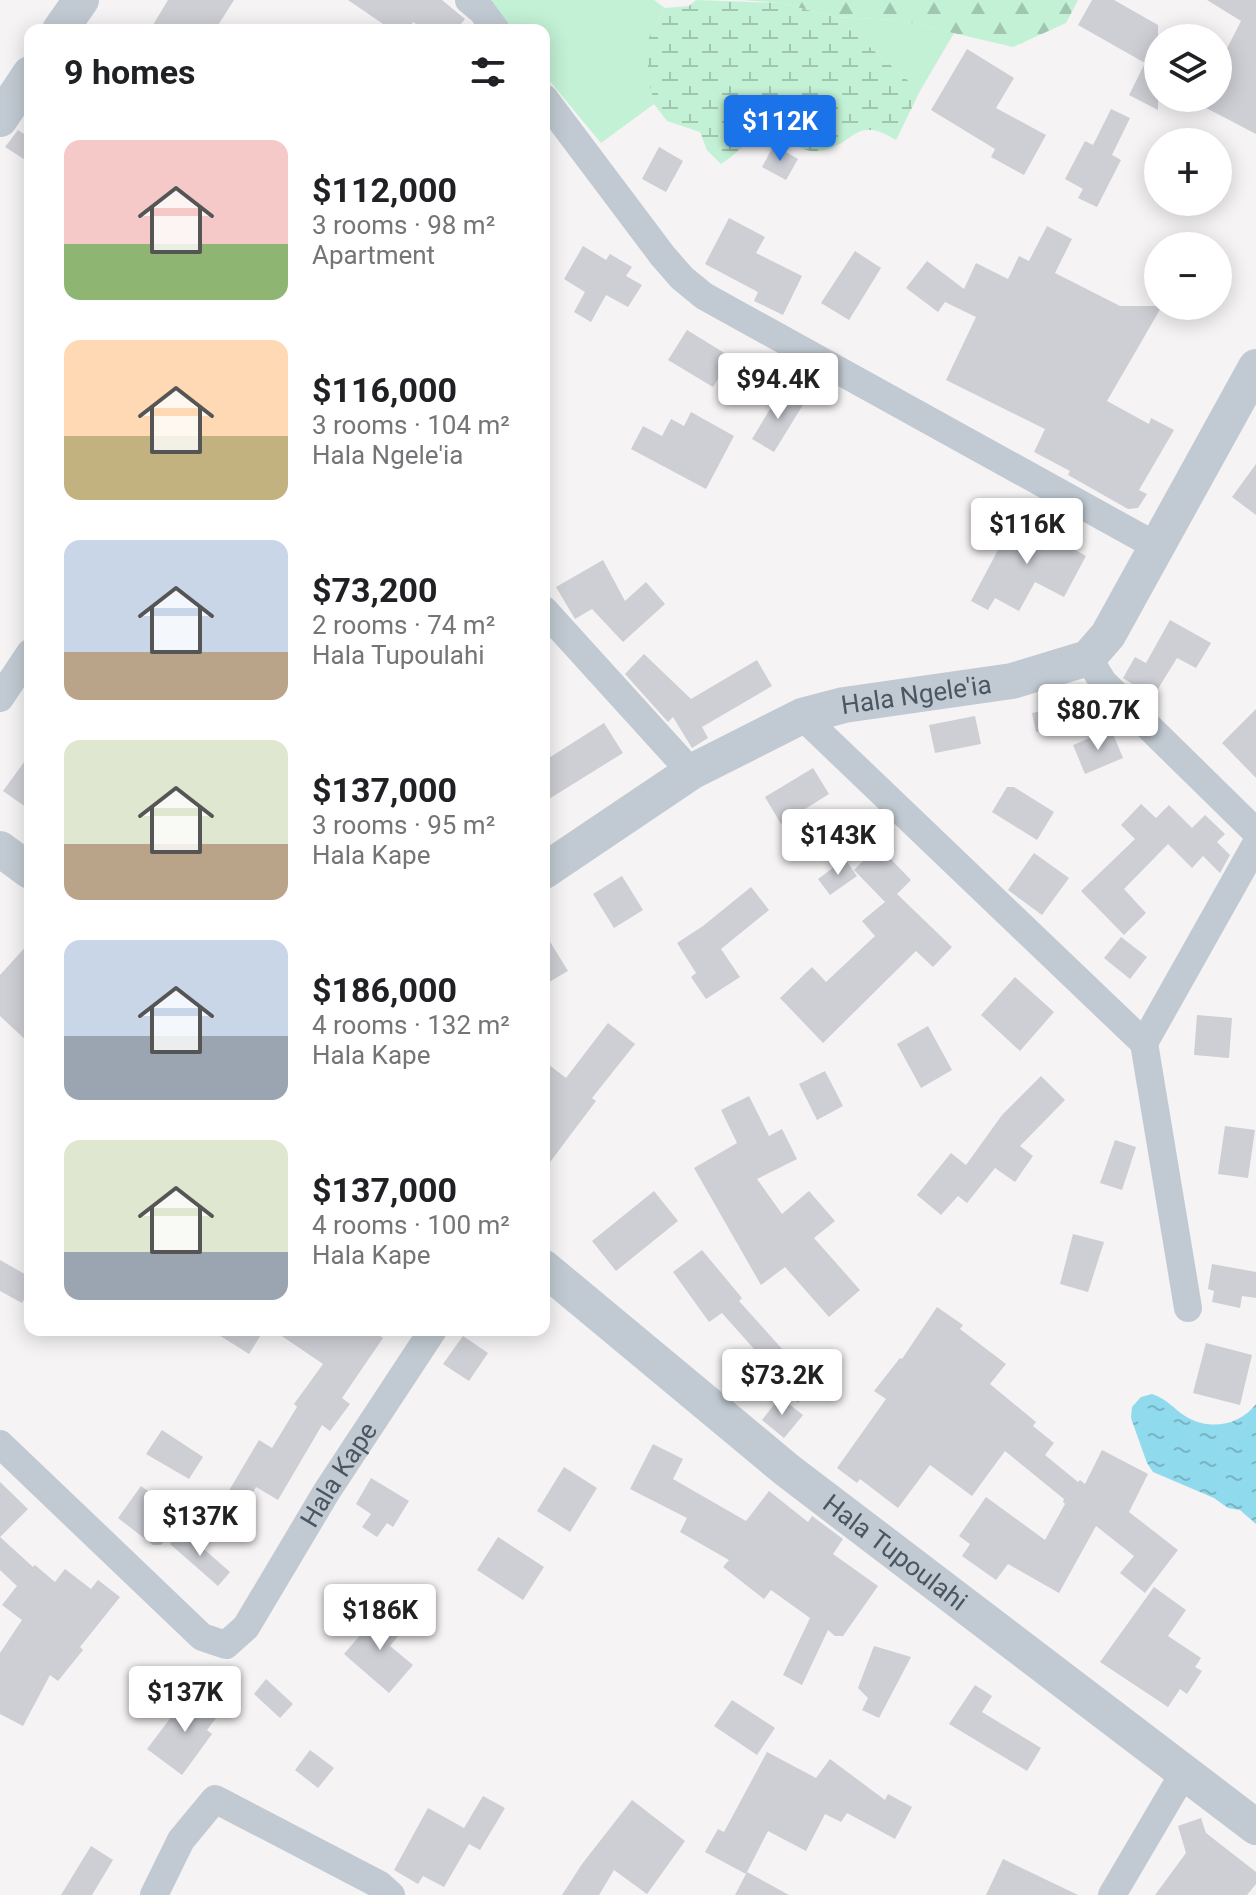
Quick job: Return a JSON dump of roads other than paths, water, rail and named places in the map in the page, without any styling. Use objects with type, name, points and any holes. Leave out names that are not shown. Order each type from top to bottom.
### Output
[{"type":"street","points":[[64,24],[81,0]]},
{"type":"street","points":[[469,0],[492,24]]},
{"type":"street","points":[[0,119],[24,83]]},
{"type":"street","points":[[550,106],[662,255],[682,278],[704,296],[1156,546]]},
{"type":"street","points":[[1256,367],[1108,635],[1088,658],[1103,682],[1256,832]]},
{"type":"street","points":[[550,617],[691,772]]},
{"type":"street","name":"Hala Ngele'ia","points":[[550,867],[691,772],[802,716],[844,705],[1012,681],[1088,658]]},
{"type":"street","points":[[0,698],[24,662]]},
{"type":"street","points":[[802,716],[1144,1043],[1188,1308]]},
{"type":"street","points":[[1144,1043],[1256,844]]},
{"type":"street","points":[[0,849],[24,867]]},
{"type":"street","name":"Hala Tupoulahi","points":[[550,1273],[787,1470],[1256,1827]]},
{"type":"street","name":"Hala Kape","points":[[0,1444],[202,1637],[226,1645],[246,1627],[327,1491],[429,1336]]},
{"type":"street","points":[[1112,1895],[1185,1771]]},
{"type":"street","points":[[154,1895],[181,1840],[215,1799],[380,1885],[391,1895]]},
{"type":"water","points":[[1152,1394],[1194,1421],[1214,1425],[1241,1417],[1256,1404],[1256,1524],[1240,1510],[1228,1508],[1214,1498],[1153,1472],[1131,1418],[1132,1407],[1141,1397]]}]
